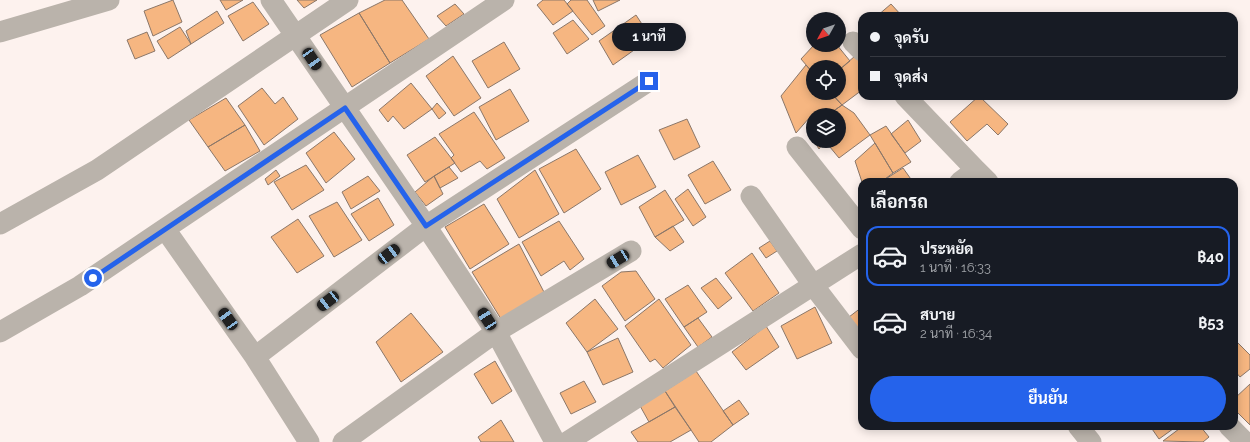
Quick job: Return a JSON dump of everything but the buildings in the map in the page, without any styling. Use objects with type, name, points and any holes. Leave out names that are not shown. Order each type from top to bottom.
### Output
[{"type":"street","points":[[0,32],[109,0]]},
{"type":"street","points":[[271,0],[426,226],[496,332],[555,442]]},
{"type":"street","points":[[0,224],[97,170],[348,0]]},
{"type":"street","points":[[0,332],[80,286],[504,0]]},
{"type":"street","points":[[255,358],[426,226],[649,81]]},
{"type":"street","points":[[908,100],[975,178]]},
{"type":"street","points":[[797,147],[858,224]]},
{"type":"street","points":[[751,196],[813,285],[858,344]]},
{"type":"street","points":[[165,229],[255,358],[309,442]]},
{"type":"street","points":[[343,442],[496,332],[631,251]]},
{"type":"street","points":[[566,442],[858,257]]},
{"type":"street","points":[[1081,430],[1091,442]]},
{"type":"street","points":[[1233,430],[1245,442]]},
{"type":"route","points":[[93,278],[345,108],[426,226],[649,81]]}]
